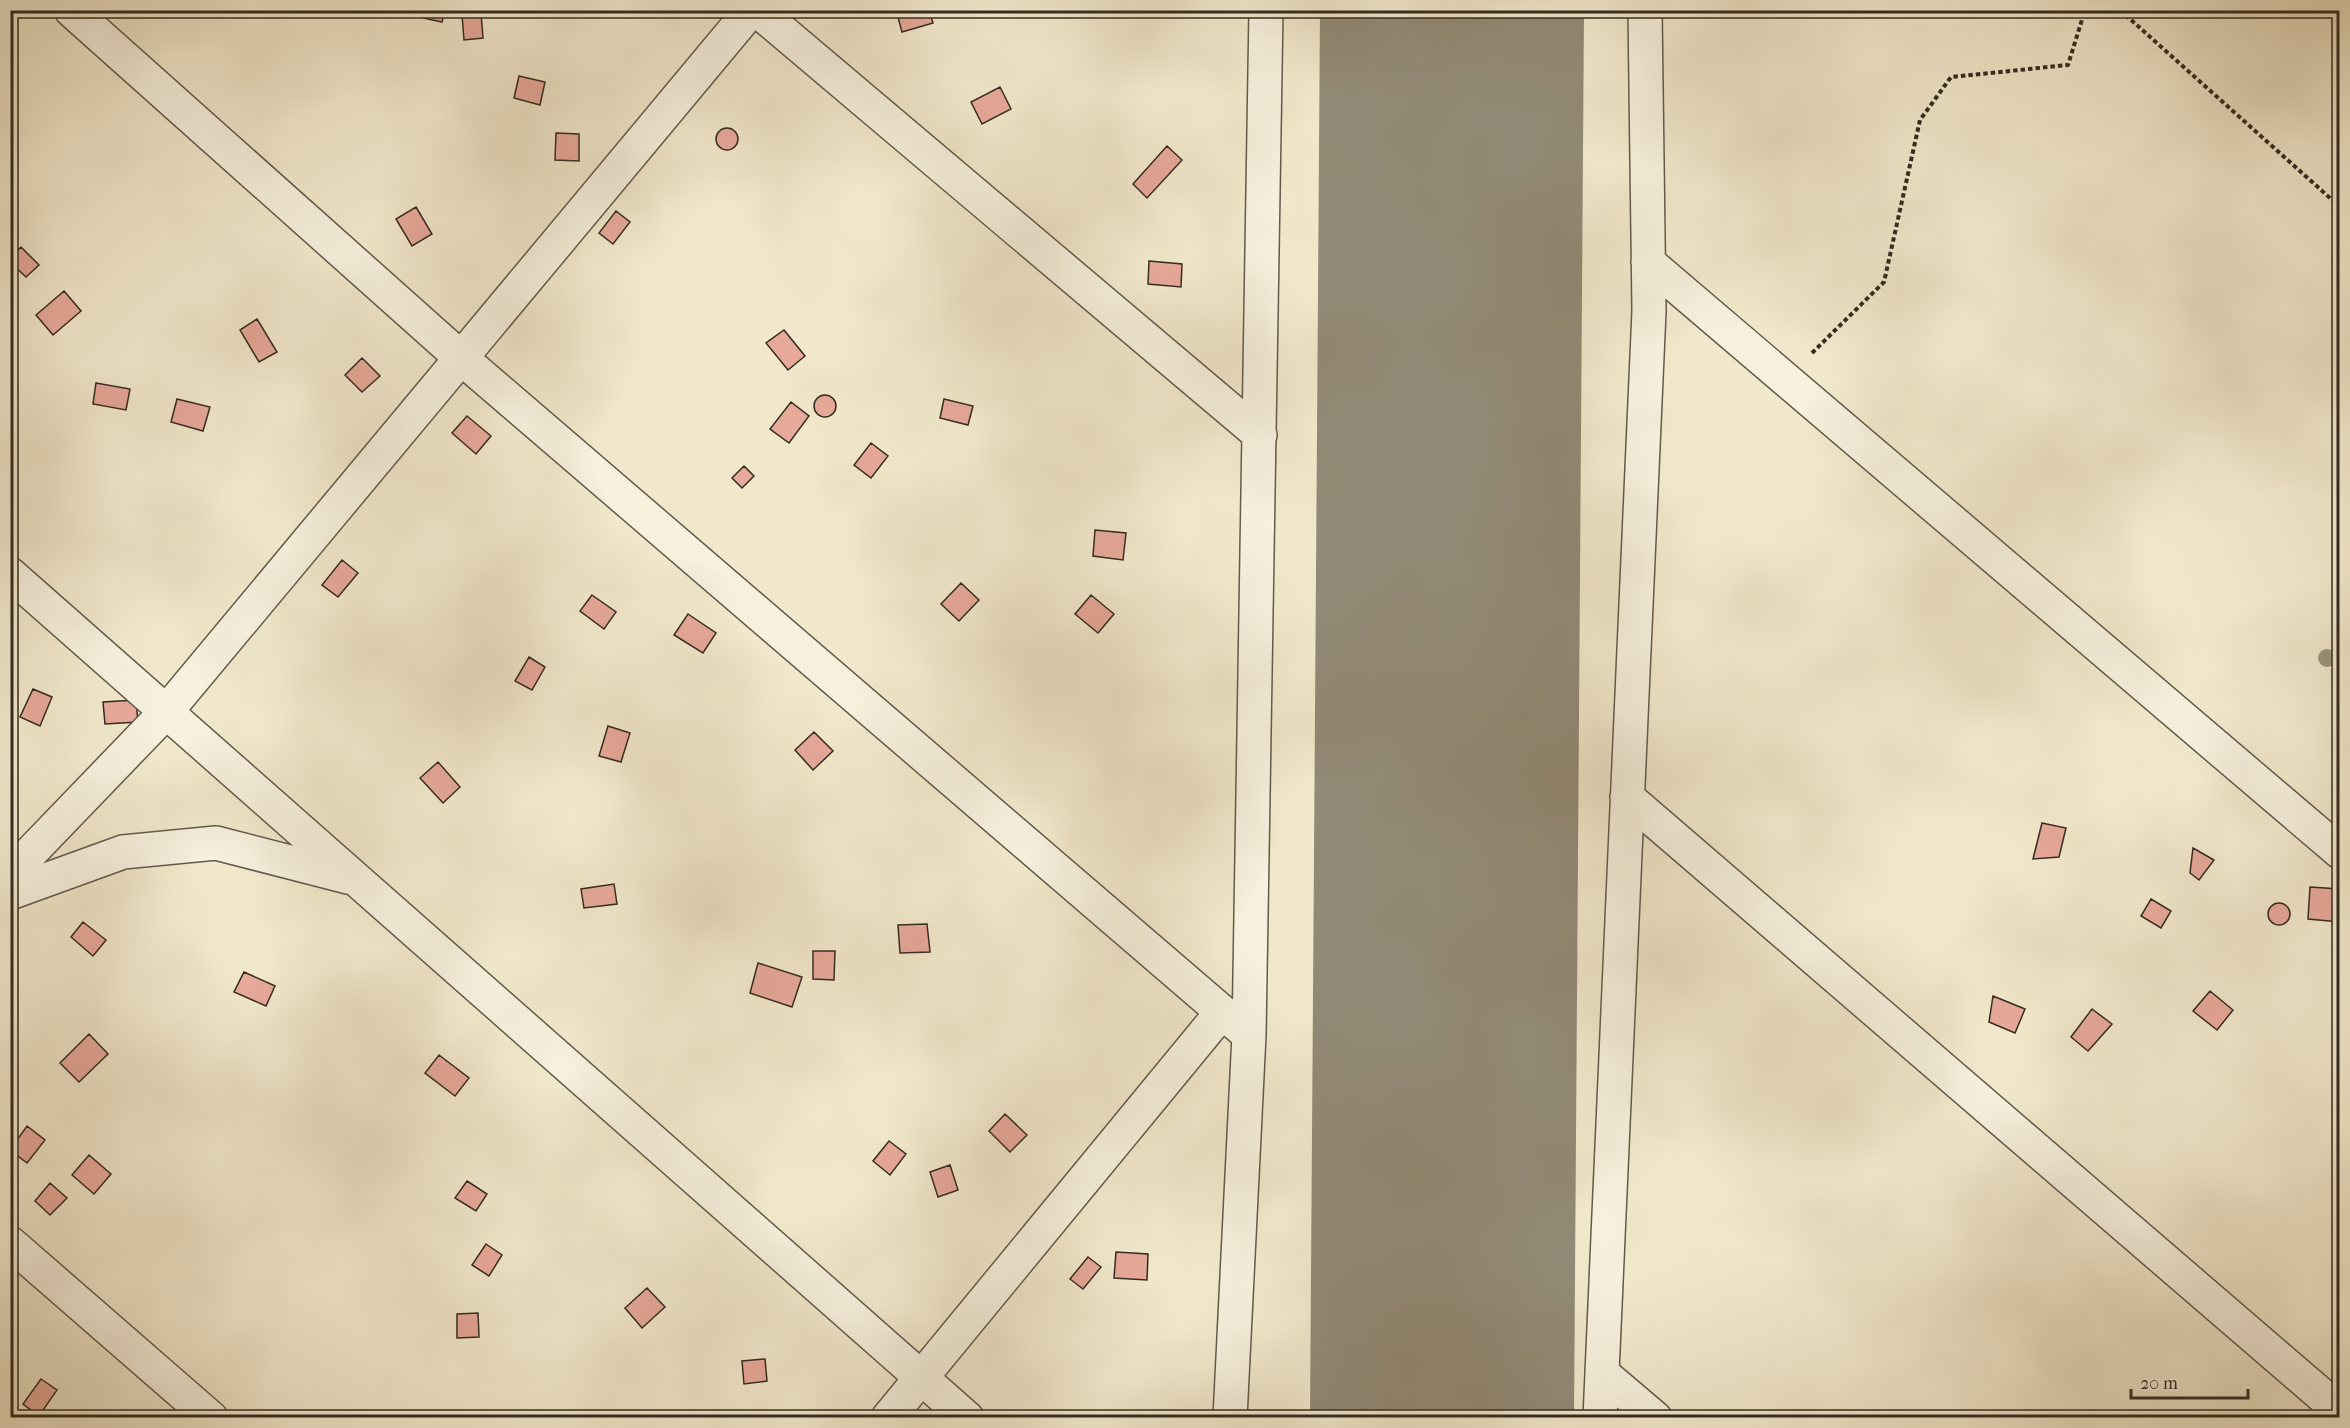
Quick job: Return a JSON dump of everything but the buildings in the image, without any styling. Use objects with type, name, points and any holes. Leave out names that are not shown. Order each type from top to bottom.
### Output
[{"type":"street","points":[[71,10],[460,357],[1249,1035]]},
{"type":"street","points":[[10,874],[166,712],[751,10]]},
{"type":"street","points":[[757,10],[1260,435]]},
{"type":"street","points":[[1230,1418],[1249,1035],[1266,10]]},
{"type":"street","points":[[1600,1418],[1648,322],[1645,10]]},
{"type":"street","points":[[1648,262],[2340,852]]},
{"type":"street","points":[[10,574],[967,1418]]},
{"type":"street","points":[[1627,797],[2340,1411]]},
{"type":"street","points":[[10,893],[123,852],[216,843],[356,879]]},
{"type":"street","points":[[888,1418],[1222,1012]]},
{"type":"street","points":[[10,1243],[211,1418]]},
{"type":"street","points":[[1602,1373],[1655,1418]]},
{"type":"path","points":[[1786,379],[1884,282],[1920,120],[1951,77],[2068,65],[2085,10]]},
{"type":"path","points":[[2120,10],[2340,207]]},
{"type":"runway","points":[[1442,1418],[1452,10]]}]
